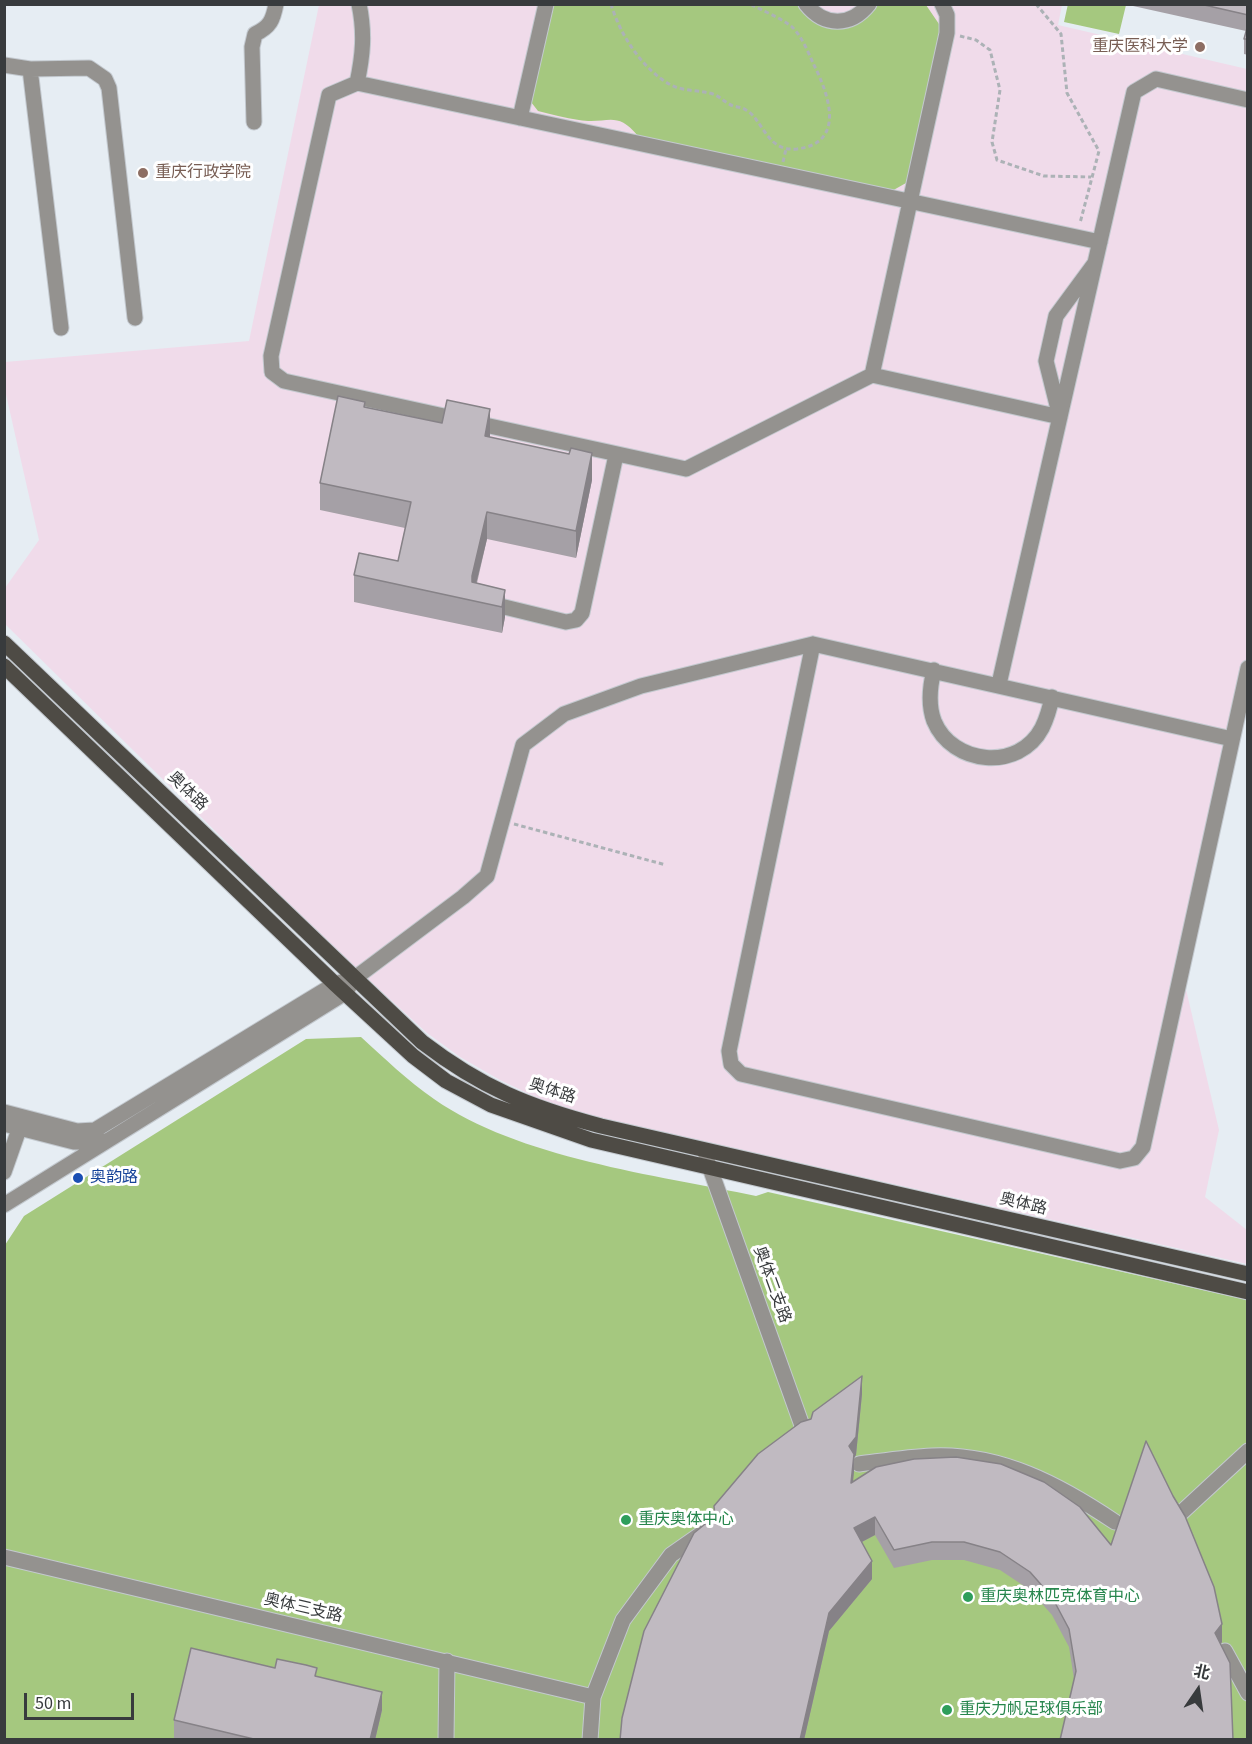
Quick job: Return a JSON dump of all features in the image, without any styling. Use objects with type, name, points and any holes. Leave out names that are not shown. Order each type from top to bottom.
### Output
[{"type":"main road","name":"奥体路","points":[[4,643],[422,1042],[455,1067],[496,1091],[544,1111],[704,1151],[1248,1274]]},
{"type":"main road","name":"奥体路","points":[[4,666],[340,989],[413,1056],[446,1081],[491,1105],[591,1140],[1248,1292]]},
{"type":"street","points":[[254,122],[252,47],[255,34],[266,29],[273,21],[276,4]]},
{"type":"street","points":[[357,83],[364,51],[364,28],[359,4]]},
{"type":"street","points":[[520,118],[546,4]]},
{"type":"street","points":[[806,4],[815,14],[837,22],[860,14],[869,4]]},
{"type":"street","points":[[872,375],[947,33],[947,15],[942,4]]},
{"type":"street","points":[[4,65],[30,69],[89,68],[105,79],[109,88],[135,318]]},
{"type":"street","points":[[30,69],[61,328]]},
{"type":"street","points":[[999,684],[1134,92],[1156,79],[1248,100]]},
{"type":"street","points":[[1060,417],[872,375],[686,469],[284,381],[272,372],[271,356],[329,95],[357,83],[1100,242]]},
{"type":"street","points":[[1060,417],[1046,361],[1056,316],[1095,262]]},
{"type":"street","points":[[481,601],[566,622],[576,620],[582,613],[616,455]]},
{"type":"street","points":[[813,644],[729,1051],[731,1064],[741,1074],[1120,1161],[1134,1158],[1143,1147],[1248,668]]},
{"type":"street","points":[[4,1205],[112,1140],[340,989],[463,897],[487,876],[523,745],[564,714],[641,686],[813,644],[999,684],[1232,739]]},
{"type":"street","points":[[934,670],[930,701],[934,720],[943,737],[958,749],[975,757],[994,759],[1013,754],[1029,744],[1042,729],[1052,697]]},
{"type":"street","points":[[11,1120],[77,1131],[95,1130],[340,989]]},
{"type":"street","points":[[11,1120],[74,1142],[112,1140]]},
{"type":"street","points":[[4,1172],[11,1120]]},
{"type":"street","name":"奥体二支路","points":[[704,1151],[804,1431]]},
{"type":"street","points":[[1182,1512],[1248,1451]]},
{"type":"street","points":[[859,1464],[934,1456],[976,1459],[1024,1471],[1062,1488],[1115,1522]]},
{"type":"street","points":[[590,1740],[593,1697],[623,1620],[670,1555],[706,1530]]},
{"type":"street","name":"奥体三支路","points":[[4,1557],[593,1697]]},
{"type":"street","points":[[1225,1651],[1248,1693]]},
{"type":"street","points":[[446,1740],[447,1661]]},
{"type":"path","points":[[611,4],[622,34],[638,54],[670,84],[719,96],[732,105],[744,108],[771,140],[786,149],[798,149],[811,145],[822,138],[829,124],[831,114],[828,93],[791,27],[750,4]]},
{"type":"path","points":[[1036,4],[1061,34],[1068,93],[1099,151],[1076,237]]},
{"type":"path","points":[[947,33],[976,40],[990,50],[1000,90],[992,142],[997,160],[1044,176],[1091,177]]},
{"type":"path","points":[[501,821],[666,865]]},
{"type":"shaded area","points":[[319,5],[1062,5],[1058,25],[1247,69],[1247,688],[1185,985],[1219,1130],[1205,1197],[1247,1230],[1247,1264],[602,1118],[548,1103],[500,1080],[460,1057],[427,1033],[333,947],[5,624],[5,588],[39,540],[5,390],[5,362],[249,341]]},
{"type":"green space","points":[[1068,4],[1126,5],[1119,34],[1064,22]]},
{"type":"green space","points":[[554,5],[799,5],[819,24],[844,28],[865,17],[876,5],[926,5],[939,24],[940,38],[906,183],[890,192],[638,136],[617,120],[579,120],[538,111],[531,102]]},
{"type":"green space","name":"重庆奥体中心","points":[[361,1037],[434,1099],[468,1119],[546,1150],[632,1172],[756,1196],[768,1192],[1247,1300],[1247,1739],[5,1740],[5,1245],[24,1216],[306,1039]]},
{"type":"building","points":[[1200,4],[1248,4],[1248,15]]},
{"type":"building","points":[[1248,24],[1248,39],[1244,39]]},
{"type":"building","points":[[338,396],[365,402],[364,407],[442,423],[447,400],[490,409],[485,436],[569,454],[571,448],[592,453],[576,531],[487,512],[472,582],[505,590],[502,607],[354,575],[359,553],[398,561],[411,502],[320,483]]},
{"type":"building","points":[[862,1376],[856,1437],[849,1446],[854,1454],[851,1483],[876,1467],[914,1459],[956,1457],[1001,1464],[1044,1482],[1080,1507],[1111,1545],[1146,1441],[1185,1516],[1214,1587],[1222,1624],[1215,1633],[1230,1663],[1233,1740],[1060,1740],[1076,1671],[1069,1629],[1052,1597],[1030,1572],[1000,1552],[964,1542],[932,1542],[894,1550],[875,1517],[854,1528],[872,1561],[829,1613],[800,1740],[620,1740],[622,1718],[644,1631],[694,1533],[715,1516],[714,1506],[758,1454],[801,1422],[811,1419],[813,1412]]},
{"type":"building","points":[[191,1648],[275,1668],[277,1659],[306,1665],[317,1668],[315,1676],[382,1692],[370,1740],[258,1740],[174,1720]]},
{"type":"place","name":"重庆医科大学","points":[[1200,47]]},
{"type":"place","name":"重庆行政学院","points":[[143,173]]},
{"type":"place","name":"奥韵路","points":[[78,1178]]},
{"type":"place","name":"重庆奥体中心","points":[[626,1520]]},
{"type":"place","name":"重庆奥林匹克体育中心","points":[[968,1597]]},
{"type":"place","name":"重庆力帆足球俱乐部","points":[[947,1710]]}]
